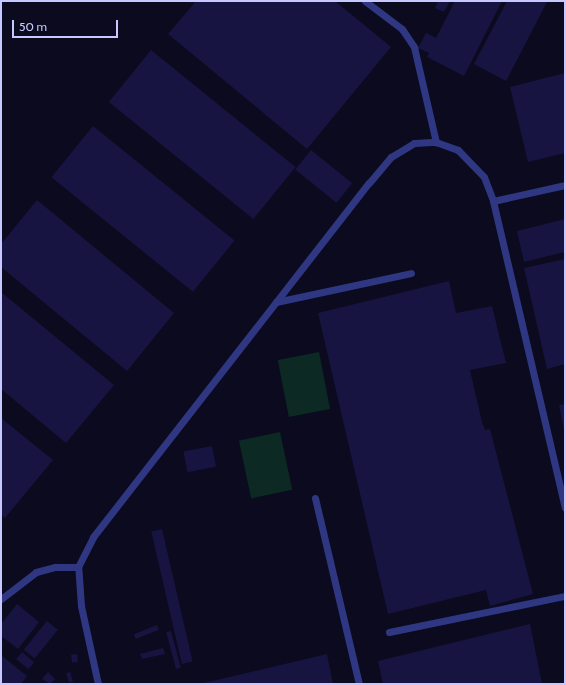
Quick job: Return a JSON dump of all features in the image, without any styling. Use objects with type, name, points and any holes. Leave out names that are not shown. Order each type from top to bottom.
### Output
[{"type":"lane","points":[[365,1],[402,29],[414,47],[436,142]]},
{"type":"lane","points":[[98,684],[80,606],[78,567],[93,538],[276,302],[392,157],[414,143],[436,142],[458,150],[484,178],[493,201],[565,508]]},
{"type":"lane","points":[[493,201],[565,185]]},
{"type":"lane","points":[[276,302],[411,273]]},
{"type":"lane","points":[[315,498],[359,684]]},
{"type":"lane","points":[[1,599],[36,572],[55,567],[78,567]]},
{"type":"lane","points":[[389,632],[565,596]]},
{"type":"green space","points":[[319,352],[330,409],[289,417],[278,360]]},
{"type":"green space","points":[[280,432],[292,490],[251,498],[239,441]]},
{"type":"building","points":[[196,1],[335,1],[391,47],[307,149],[168,34]]},
{"type":"building","points":[[438,1],[450,1],[444,12],[435,8]]},
{"type":"building","points":[[455,1],[502,1],[464,76],[427,57],[429,53],[418,48],[426,33],[436,38]]},
{"type":"building","points":[[507,1],[547,2],[506,81],[474,64]]},
{"type":"building","points":[[151,50],[296,167],[253,219],[109,102]]},
{"type":"building","points":[[565,73],[565,153],[528,162],[510,87]]},
{"type":"building","points":[[93,126],[234,241],[193,292],[51,177]]},
{"type":"building","points":[[311,150],[352,183],[336,203],[295,169]]},
{"type":"building","points":[[37,200],[174,313],[127,371],[1,267],[1,244]]},
{"type":"building","points":[[565,219],[565,252],[524,262],[517,231]]},
{"type":"building","points":[[565,259],[565,364],[547,369],[524,268]]},
{"type":"building","points":[[449,281],[456,313],[492,306],[506,363],[470,370],[482,422],[485,430],[490,429],[533,594],[490,606],[486,590],[388,614],[318,313]]},
{"type":"building","points":[[1,292],[114,385],[66,443],[1,389]]},
{"type":"building","points":[[565,404],[565,430],[564,430],[559,405]]},
{"type":"building","points":[[1,418],[53,460],[5,518],[1,515]]},
{"type":"building","points":[[212,446],[216,467],[188,472],[184,452]]},
{"type":"building","points":[[162,529],[193,662],[182,664],[151,531]]},
{"type":"building","points":[[17,604],[39,622],[18,649],[1,636],[1,624]]},
{"type":"building","points":[[47,621],[58,630],[35,659],[24,650]]},
{"type":"building","points":[[530,624],[542,684],[383,684],[378,661]]},
{"type":"building","points":[[157,625],[159,630],[136,639],[134,634]]},
{"type":"building","points":[[171,631],[181,668],[176,669],[166,632]]},
{"type":"building","points":[[163,648],[165,654],[142,659],[140,654]]},
{"type":"building","points":[[22,652],[34,662],[28,669],[16,659]]},
{"type":"building","points":[[77,654],[78,662],[72,663],[71,655]]},
{"type":"building","points":[[327,654],[333,684],[204,684],[204,683]]},
{"type":"building","points":[[1,655],[27,676],[21,684],[1,684]]},
{"type":"building","points":[[48,672],[55,679],[50,684],[42,679]]},
{"type":"building","points":[[70,672],[73,682],[69,683],[66,673]]}]
